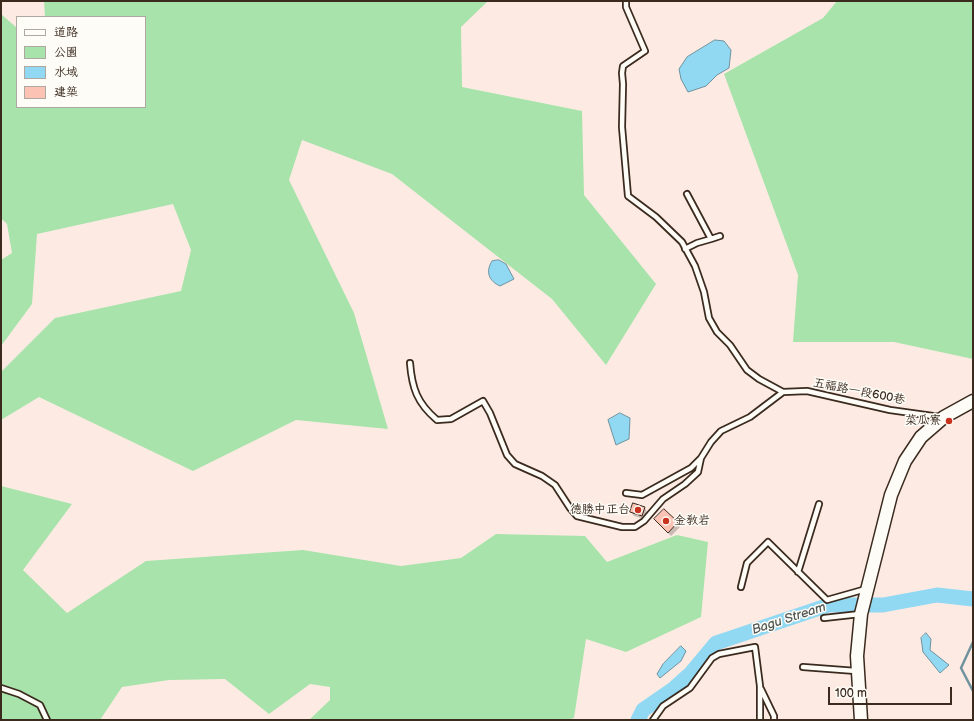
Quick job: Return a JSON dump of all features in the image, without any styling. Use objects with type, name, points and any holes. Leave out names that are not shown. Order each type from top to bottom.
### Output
[{"type":"main road","points":[[861,720],[857,656],[861,614],[891,495],[905,461],[921,438],[944,417],[973,401]]},
{"type":"lane","points":[[626,1],[626,7],[645,51],[623,66],[622,73],[622,127],[628,196],[656,217],[682,242],[695,266],[704,292],[709,318],[717,332],[730,345],[747,370],[759,379],[783,392],[750,417],[722,431],[711,442],[701,458],[691,468],[642,495],[626,493]]},
{"type":"lane","points":[[687,194],[711,239]]},
{"type":"lane","points":[[685,249],[697,243],[720,236]]},
{"type":"lane","points":[[410,363],[412,384],[424,409],[437,420],[450,419],[483,401],[490,413],[507,455],[515,464],[542,476],[555,485],[577,516],[622,527],[635,527],[644,521],[663,499],[685,484],[698,472],[701,458]]},
{"type":"lane","name":"五福路一段600巷","points":[[783,392],[807,391],[890,410],[944,417]]},
{"type":"lane","points":[[798,572],[819,504]]},
{"type":"lane","points":[[741,587],[747,563],[768,542],[827,600],[867,589]]},
{"type":"lane","points":[[824,618],[861,614]]},
{"type":"lane","points":[[653,720],[663,706],[690,688],[712,658],[719,654],[755,647],[760,686],[760,720]]},
{"type":"lane","points":[[803,667],[858,671]]},
{"type":"lane","points":[[760,686],[774,716],[774,720]]},
{"type":"lane","points":[[1,688],[19,694],[40,705],[47,720]]},
{"type":"green space","points":[[44,1],[488,1],[461,27],[462,87],[582,111],[584,195],[656,284],[606,365],[552,299],[392,174],[302,140],[289,180],[354,313],[388,429],[296,420],[193,471],[39,397],[1,420],[2,371],[55,318],[181,291],[191,250],[173,204],[37,234],[32,304],[1,346],[1,260],[12,253],[7,224],[1,218],[1,14],[16,27],[16,108],[146,108],[146,16],[45,16]]},
{"type":"green space","points":[[837,1],[973,1],[973,359],[894,342],[793,342],[798,275],[724,74],[823,18]]},
{"type":"green space","points":[[1,486],[72,504],[23,570],[67,613],[146,561],[303,550],[401,566],[461,558],[496,534],[585,536],[607,562],[677,535],[708,542],[701,617],[626,652],[586,639],[574,718],[567,720],[309,720],[330,700],[330,687],[310,684],[269,714],[225,679],[169,680],[122,687],[100,720],[1,720]]},
{"type":"water","points":[[715,40],[724,41],[731,50],[729,68],[717,75],[706,86],[688,92],[681,79],[679,69],[687,57]]},
{"type":"water","points":[[499,260],[506,264],[514,279],[500,286],[493,282],[489,276],[489,269],[492,261]]},
{"type":"water","points":[[620,413],[630,418],[629,439],[616,445],[608,420]]},
{"type":"water","points":[[926,633],[931,639],[930,650],[949,665],[940,673],[923,652],[921,638]]},
{"type":"water","points":[[681,646],[686,651],[681,661],[660,678],[657,674],[663,664]]},
{"type":"building","name":"德勝中正台","points":[[633,503],[645,507],[642,516],[630,512]]},
{"type":"building","name":"金教岩","points":[[664,509],[678,522],[668,533],[654,519]]},
{"type":"waterway","name":"Bagu Stream","points":[[638,720],[643,710],[672,690],[691,673],[716,643],[829,605],[883,605],[937,595],[973,599]]},
{"type":"waterway","points":[[973,642],[961,668],[973,691]]},
{"type":"place","name":"菜瓜寮","points":[[949,421]]},
{"type":"place","name":"德勝中正台","points":[[638,510]]},
{"type":"place","name":"金教岩","points":[[666,521]]}]
